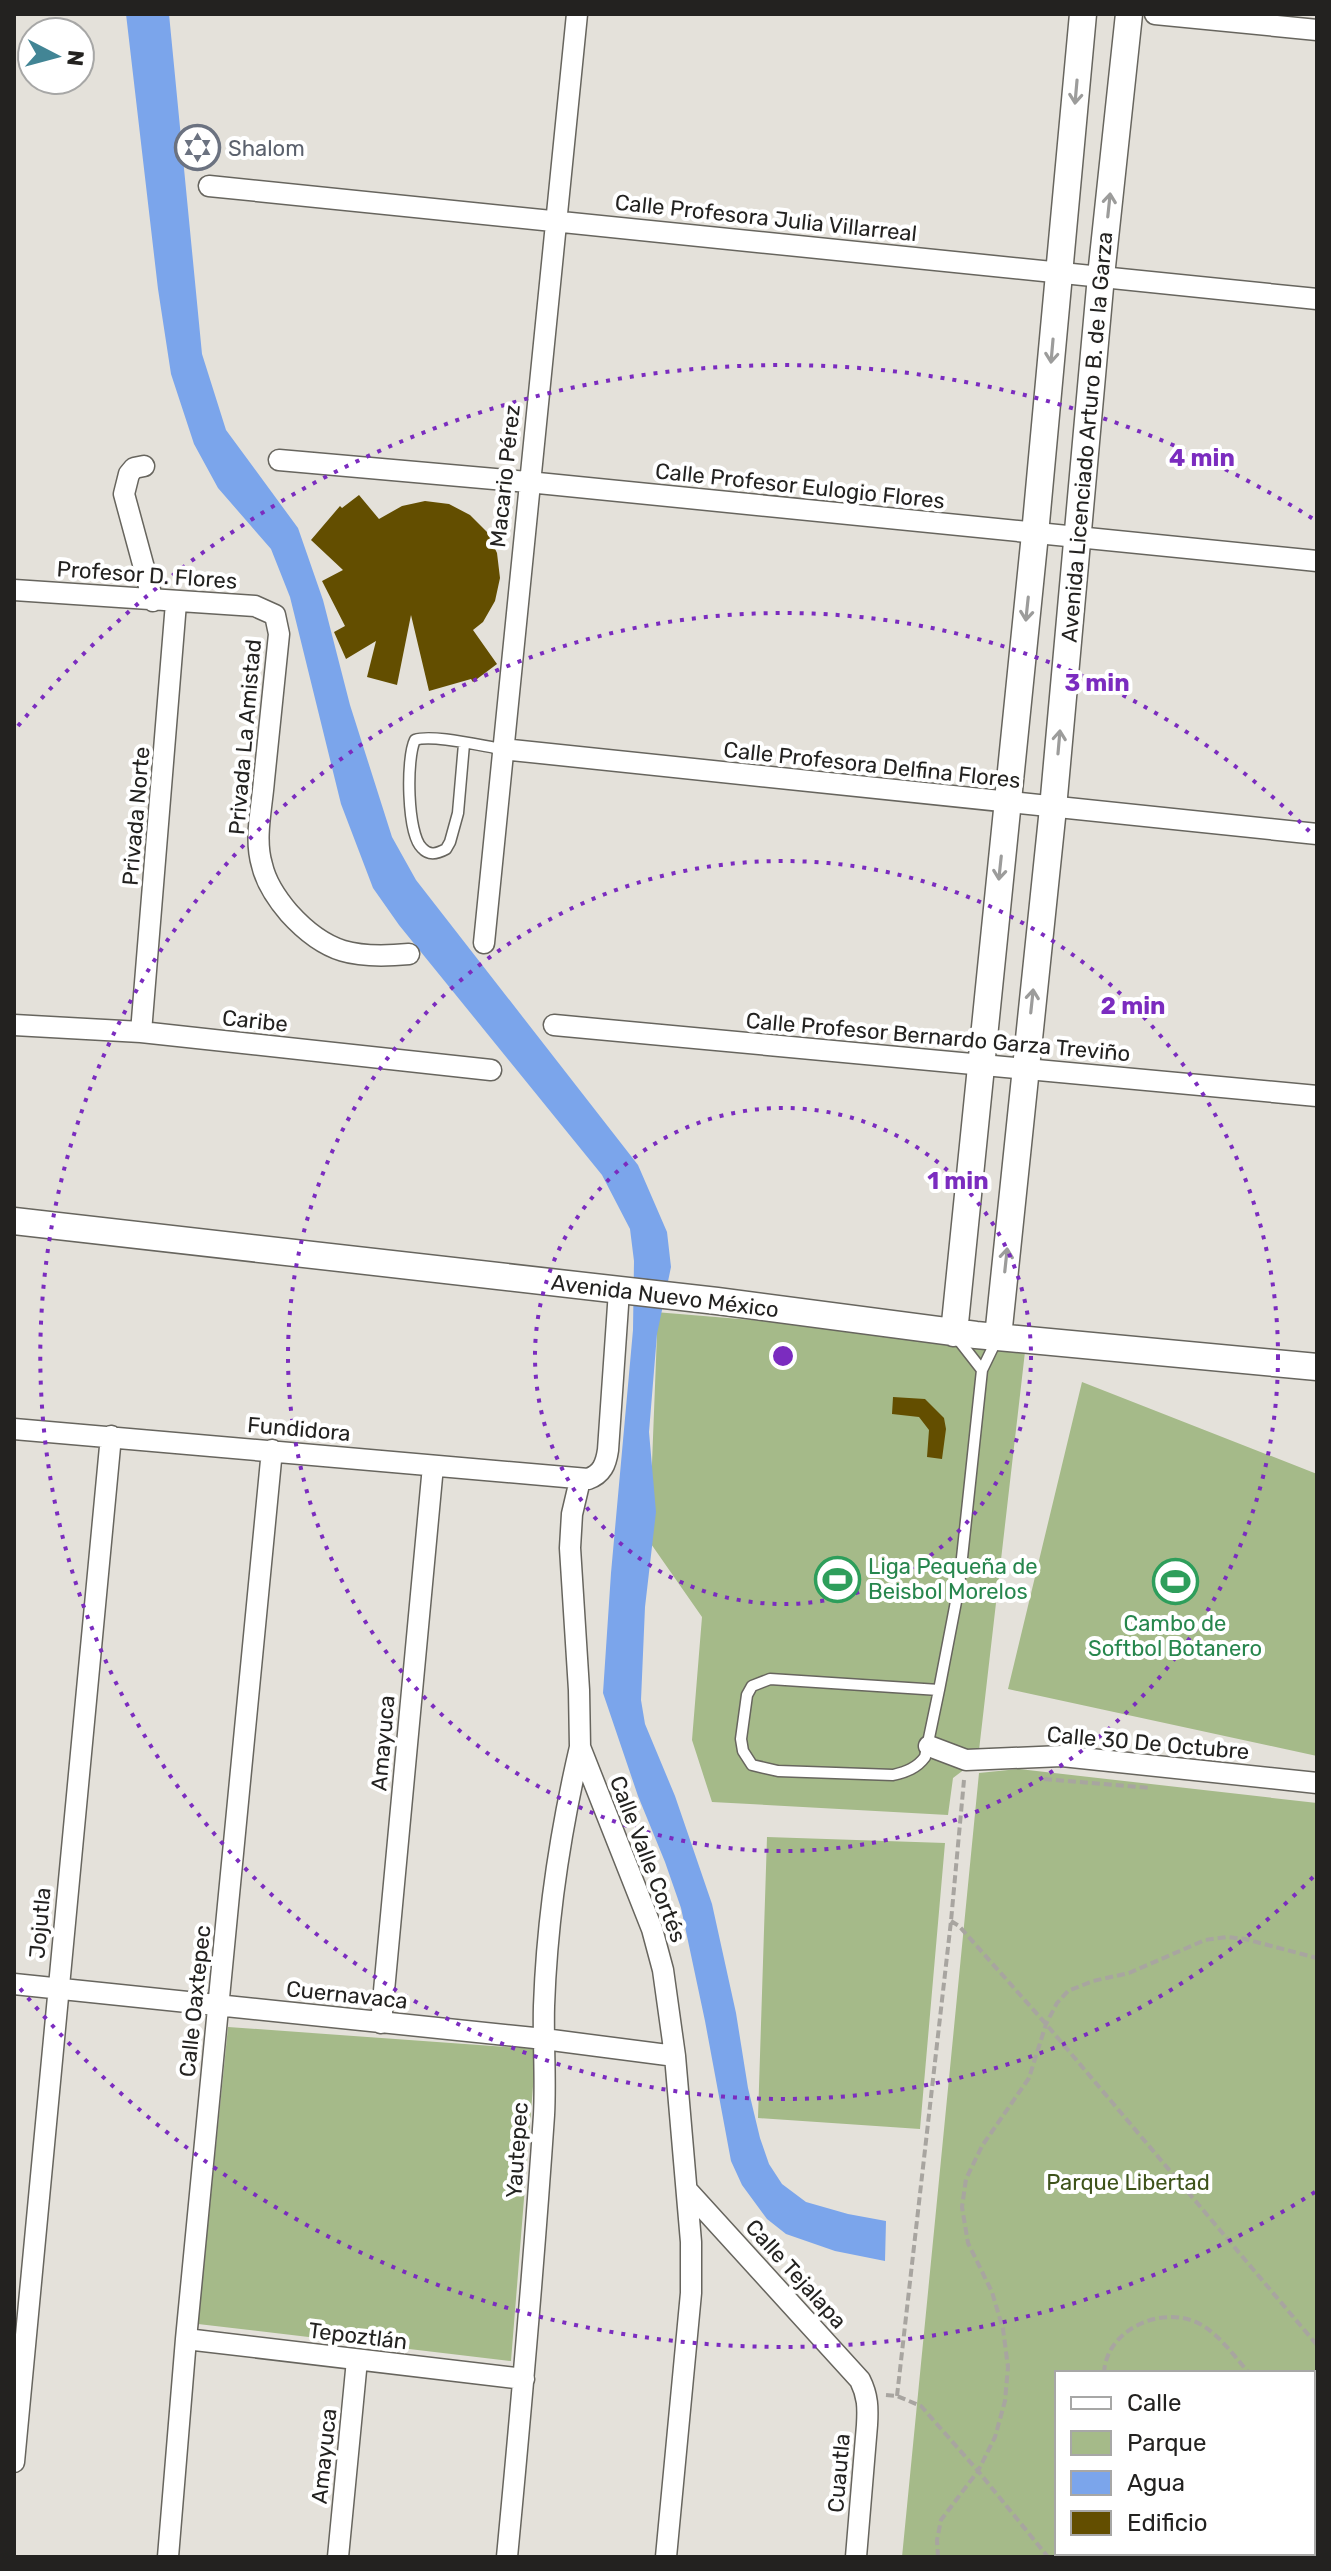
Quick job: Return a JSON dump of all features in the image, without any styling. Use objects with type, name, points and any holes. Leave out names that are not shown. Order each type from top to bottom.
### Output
[{"type":"street","name":"Macario Pérez","points":[[484,943],[577,14]]},
{"type":"street","name":"Avenida Licenciado Arturo B. de la Garza","points":[[954,1333],[1035,534],[1083,14]]},
{"type":"street","name":"Avenida Licenciado Arturo B. de la Garza","points":[[998,1337],[1053,808],[1101,276],[1129,14]]},
{"type":"street","points":[[1155,14],[1317,30]]},
{"type":"street","name":"Calle Profesora Julia Villarreal","points":[[209,186],[1317,299]]},
{"type":"street","name":"Calle Profesor Eulogio Flores","points":[[279,460],[1317,561]]},
{"type":"street","points":[[144,466],[134,468],[129,474],[124,494],[153,601]]},
{"type":"street","name":"Profesor D. Flores","points":[[14,590],[255,606],[275,615]]},
{"type":"street","name":"Privada Norte","points":[[141,1032],[176,603]]},
{"type":"street","name":"Privada La Amistad","points":[[275,615],[279,634],[259,830],[261,864],[281,904],[319,942],[361,955],[409,954]]},
{"type":"street","name":"Calle Profesora Delfina Flores","points":[[502,749],[1317,834]]},
{"type":"street","name":"Caribe","points":[[14,1025],[141,1032],[491,1070]]},
{"type":"street","name":"Calle Profesor Bernardo Garza Treviño","points":[[554,1025],[1317,1096]]},
{"type":"street","name":"Avenida Nuevo México","points":[[14,1221],[671,1296],[954,1333],[1317,1367]]},
{"type":"street","points":[[580,1480],[596,1476],[606,1461],[622,1291]]},
{"type":"street","name":"Fundidora","points":[[14,1429],[580,1480]]},
{"type":"street","name":"Jojutla","points":[[14,2462],[111,1436]]},
{"type":"street","name":"Calle Oaxtepec","points":[[168,2557],[186,2339],[272,1450]]},
{"type":"street","name":"Amayuca","points":[[381,2023],[433,1466]]},
{"type":"street","name":"Calle Valle Cortés","points":[[580,1480],[572,1514],[570,1548],[580,1747],[652,1929],[663,1970],[675,2056],[687,2190],[691,2293],[666,2557]]},
{"type":"street","name":"Calle 30 De Octubre","points":[[929,1746],[966,1760],[1062,1756],[1317,1783]]},
{"type":"street","name":"Yautepec","points":[[507,2557],[545,2102],[547,1957],[556,1867],[580,1747]]},
{"type":"street","name":"Cuernavaca","points":[[14,1984],[544,2039],[675,2056]]},
{"type":"street","name":"Calle Tejalapa","points":[[687,2190],[860,2380],[866,2393]]},
{"type":"street","name":"Tepoztlán","points":[[186,2339],[524,2379]]},
{"type":"street","name":"Amayuca","points":[[338,2557],[357,2360]]},
{"type":"street","name":"Cuautla","points":[[856,2557],[869,2405],[866,2393]]},
{"type":"lane","name":"Calle Profesora Delfina Flores","points":[[464,744],[455,829],[446,849],[434,854],[422,849],[416,841],[410,794],[411,749],[415,740],[422,738],[502,749]]},
{"type":"lane","points":[[954,1333],[982,1370]]},
{"type":"lane","points":[[939,1690],[770,1679],[752,1686],[747,1695],[741,1739],[747,1759],[762,1769],[893,1775],[907,1772],[921,1763],[929,1746],[959,1586],[982,1370],[998,1337]]},
{"type":"path","points":[[897,2396],[966,1774]]},
{"type":"path","points":[[1035,1778],[1160,1789]]},
{"type":"path","points":[[951,1921],[959,1926],[1046,2024],[1317,2345]]},
{"type":"path","points":[[938,2557],[941,2520],[978,2471],[995,2437],[1005,2401],[1008,2367],[996,2304],[968,2243],[962,2207],[966,2179],[982,2146],[1029,2078],[1046,2024],[1057,2003],[1068,1991],[1093,1981],[1129,1973],[1205,1940],[1227,1937],[1245,1939],[1317,1958]]},
{"type":"path","points":[[1104,2371],[1120,2336],[1132,2328],[1149,2320],[1185,2318],[1213,2332],[1247,2371]]},
{"type":"path","points":[[866,2393],[897,2396],[921,2406],[1048,2557]]},
{"type":"green space","name":"Liga Pequeña de Beisbol Morelos","points":[[655,1312],[1026,1343],[978,1759],[953,1778],[948,1815],[712,1802],[692,1740],[702,1617],[649,1541],[657,1334]]},
{"type":"green space","name":"Cambo de Softbol Botanero","points":[[1082,1382],[1317,1474],[1317,1756],[1008,1689]]},
{"type":"green space","name":"Parque Libertad","points":[[1019,1769],[1317,1803],[1317,2557],[902,2557],[979,1773]]},
{"type":"green space","points":[[767,1837],[945,1843],[920,2129],[758,2118]]},
{"type":"green space","points":[[228,2027],[536,2049],[511,2361],[198,2324]]},
{"type":"water","points":[[126,14],[169,14],[202,354],[226,430],[298,528],[323,600],[350,705],[392,837],[416,880],[638,1165],[667,1232],[671,1267],[657,1334],[649,1432],[656,1512],[645,1607],[641,1700],[645,1724],[675,1796],[712,1904],[736,2013],[748,2088],[769,2164],[782,2184],[806,2202],[886,2221],[885,2261],[835,2251],[786,2234],[767,2219],[742,2185],[731,2161],[681,1908],[603,1693],[633,1330],[634,1261],[630,1229],[602,1175],[399,925],[373,888],[341,804],[290,597],[271,549],[218,488],[194,444],[171,374]]},
{"type":"building","points":[[359,495],[379,519],[402,506],[425,501],[449,504],[470,515],[487,532],[497,553],[500,578],[495,601],[483,622],[473,630],[497,664],[473,682],[471,679],[429,691],[411,615],[397,685],[367,677],[376,641],[346,659],[334,632],[345,626],[322,581],[343,570],[311,540],[340,506],[342,508]]},
{"type":"building","points":[[893,1397],[925,1399],[944,1418],[946,1429],[942,1459],[927,1457],[929,1430],[919,1417],[892,1414]]},
{"type":"place","name":"Shalom","points":[[197,148]]},
{"type":"place","name":"Liga Pequeña de Beisbol Morelos","points":[[837,1579]]},
{"type":"place","name":"Cambo de Softbol Botanero","points":[[1175,1582]]}]
